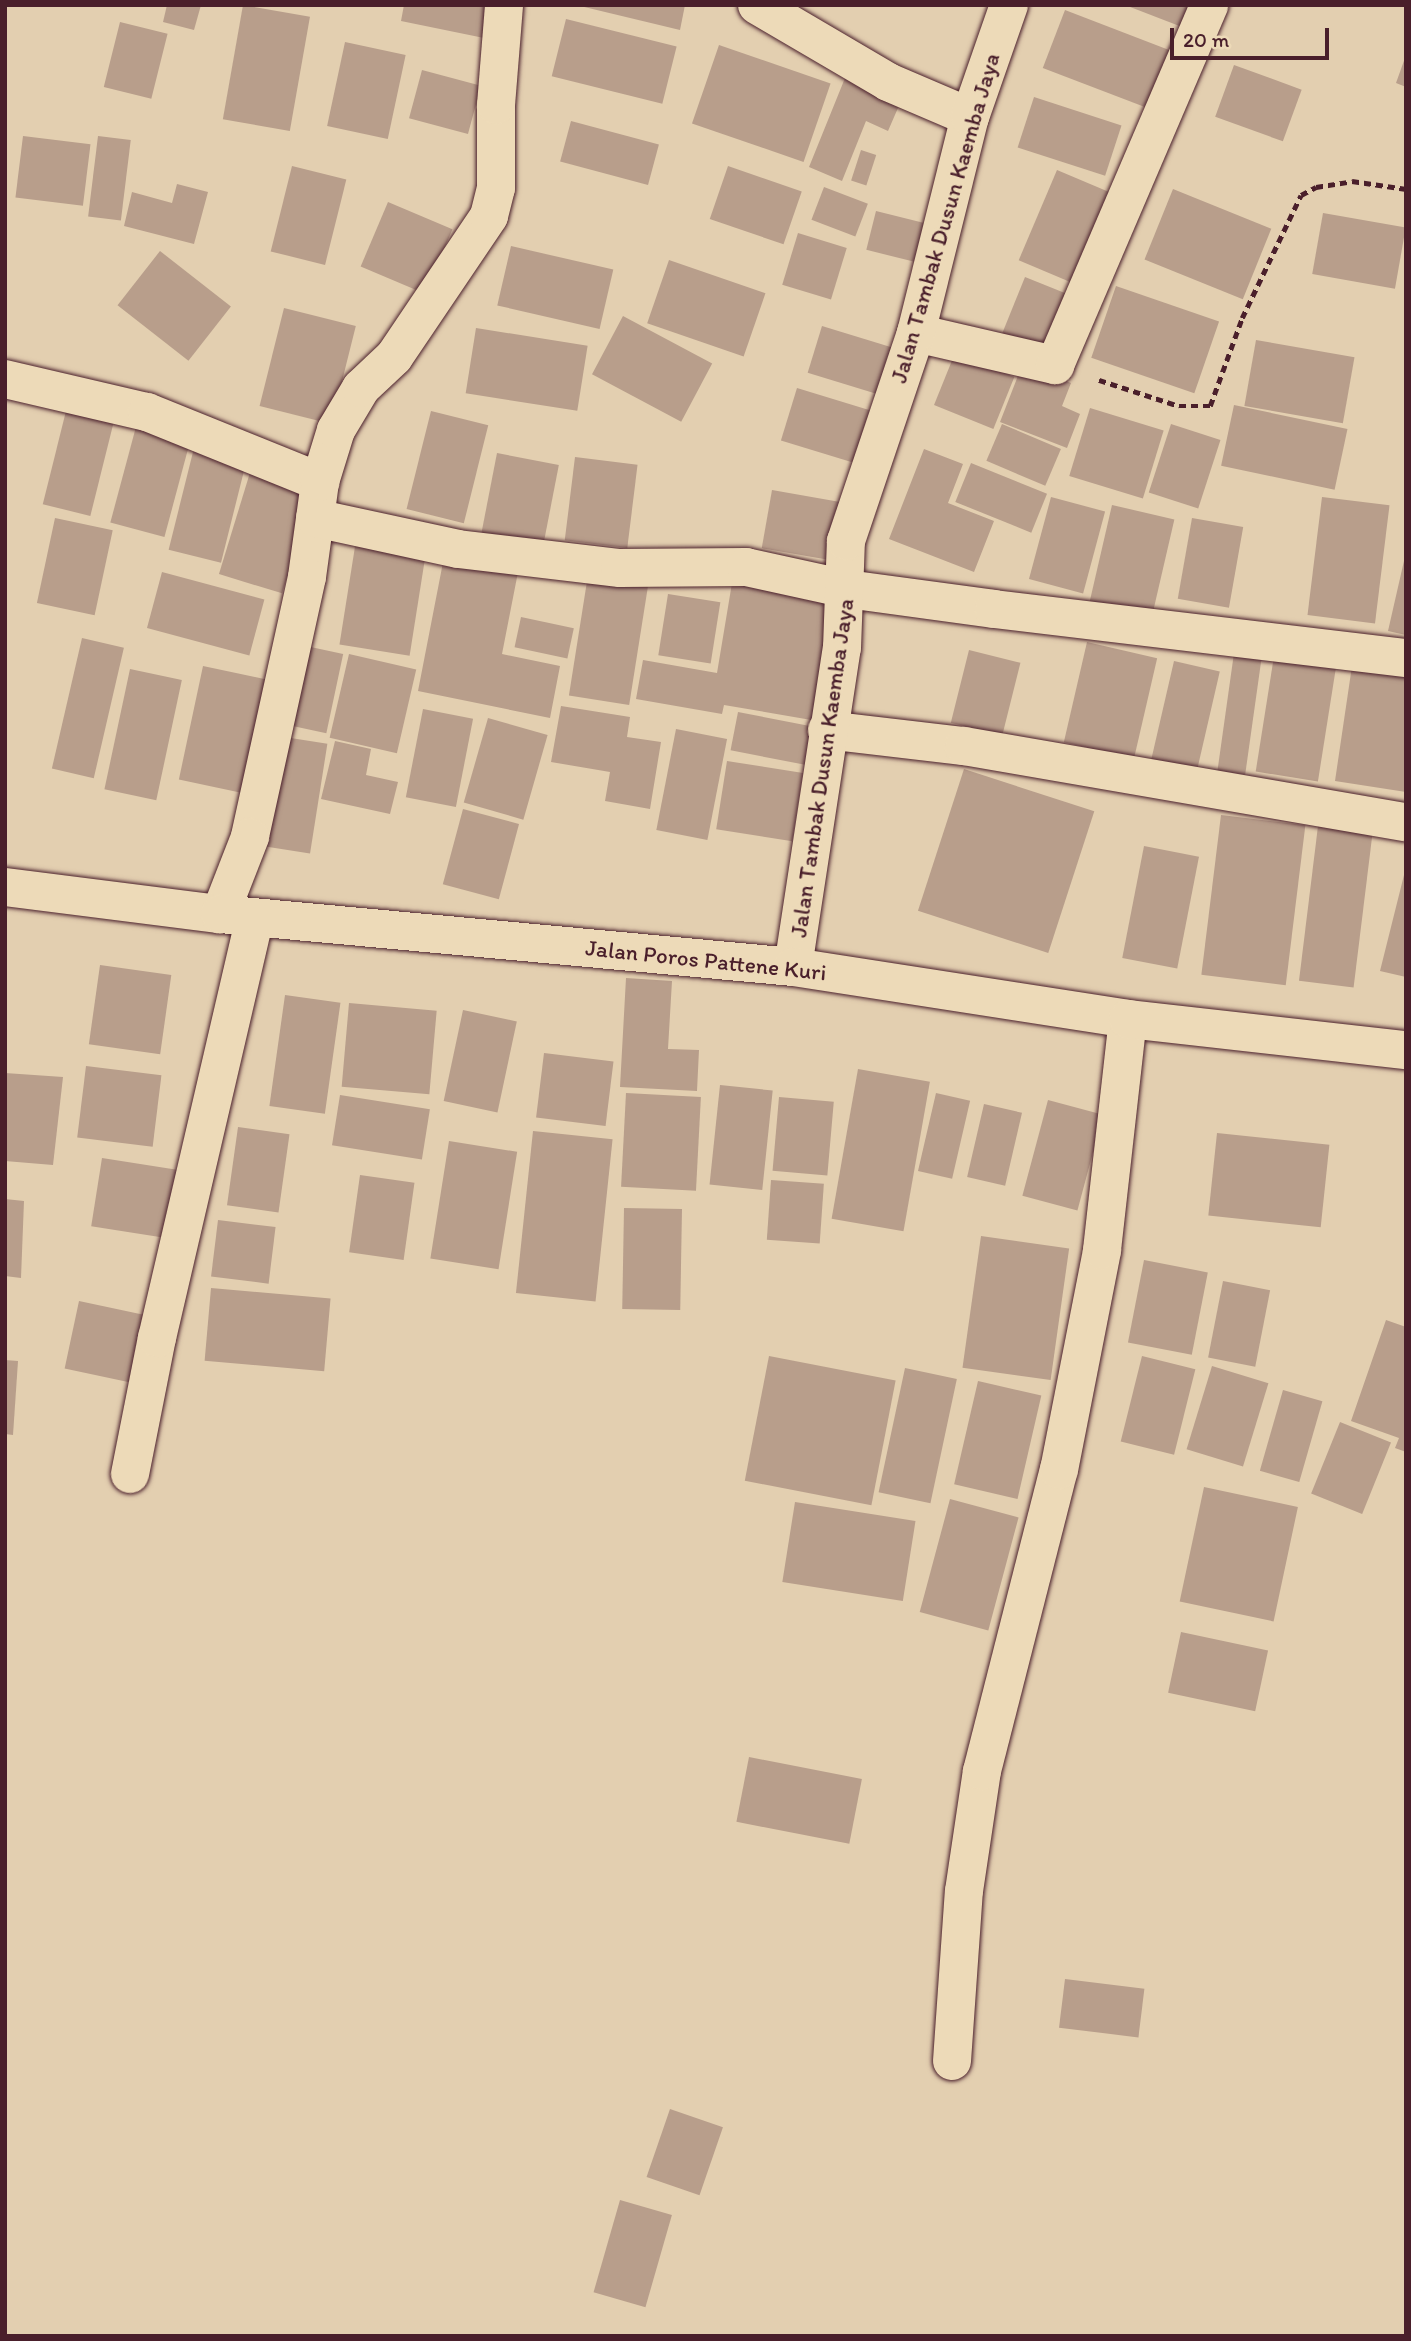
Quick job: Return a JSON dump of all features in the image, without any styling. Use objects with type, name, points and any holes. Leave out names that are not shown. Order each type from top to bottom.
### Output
[{"type":"street","points":[[130,1474],[238,916],[250,837],[307,577],[318,500],[336,430],[361,388],[394,357],[489,216],[496,188],[496,104],[503,5]]},
{"type":"street","points":[[757,5],[888,82],[970,117]]},
{"type":"street","name":"Jalan Tambak Dusun Kaemba Jaya","points":[[793,967],[847,589],[843,565],[846,541],[916,333],[970,117],[1009,5]]},
{"type":"street","points":[[916,333],[1055,365],[1209,5]]},
{"type":"street","points":[[6,384],[147,412],[318,500],[458,549],[620,568],[746,568],[847,589],[1406,658]]},
{"type":"street","points":[[827,730],[964,747],[1406,822]]},
{"type":"street","name":"Jalan Poros Pattene Kuri","points":[[5,887],[238,916],[793,967],[1128,1019],[1406,1050]]},
{"type":"street","points":[[952,2061],[964,1891],[982,1771],[1059,1470],[1102,1250],[1128,1019]]},
{"type":"path","points":[[1055,365],[1179,406],[1210,407],[1242,318],[1301,195],[1316,187],[1352,181],[1406,189]]},
{"type":"building","points":[[167,5],[201,5],[194,30],[163,22]]},
{"type":"building","points":[[243,5],[310,17],[290,131],[223,119]]},
{"type":"building","points":[[404,5],[490,5],[484,38],[401,21]]},
{"type":"building","points":[[576,5],[685,5],[680,30]]},
{"type":"building","points":[[1125,5],[1190,5],[1182,27]]},
{"type":"building","points":[[1065,10],[1174,52],[1152,110],[1043,68]]},
{"type":"building","points":[[566,19],[677,47],[662,104],[552,76]]},
{"type":"building","points":[[120,22],[168,34],[151,99],[104,87]]},
{"type":"building","points":[[345,42],[406,55],[388,139],[327,126]]},
{"type":"building","points":[[719,45],[831,83],[804,162],[692,123]]},
{"type":"building","points":[[1406,55],[1406,87],[1396,83]]},
{"type":"building","points":[[1234,65],[1302,90],[1283,141],[1215,117]]},
{"type":"building","points":[[422,70],[481,86],[468,134],[409,118]]},
{"type":"building","points":[[845,78],[901,101],[888,131],[866,121],[842,181],[809,167]]},
{"type":"building","points":[[1034,97],[1121,125],[1105,176],[1018,147]]},
{"type":"building","points":[[571,121],[659,145],[648,185],[560,162]]},
{"type":"building","points":[[23,136],[90,144],[83,206],[15,198]]},
{"type":"building","points":[[98,136],[131,140],[121,220],[88,216]]},
{"type":"building","points":[[861,150],[876,155],[866,185],[851,180]]},
{"type":"building","points":[[292,166],[346,180],[325,265],[271,251]]},
{"type":"building","points":[[728,166],[802,191],[784,244],[710,219]]},
{"type":"building","points":[[1057,170],[1115,195],[1077,285],[1019,260]]},
{"type":"building","points":[[177,184],[208,192],[194,244],[124,226],[132,192],[172,203]]},
{"type":"building","points":[[824,187],[868,204],[855,237],[811,220]]},
{"type":"building","points":[[1173,189],[1271,229],[1243,299],[1145,259]]},
{"type":"building","points":[[388,202],[452,229],[425,294],[361,266]]},
{"type":"building","points":[[876,211],[935,226],[926,265],[866,250]]},
{"type":"building","points":[[1323,213],[1406,228],[1395,289],[1312,274]]},
{"type":"building","points":[[798,233],[847,248],[831,300],[782,285]]},
{"type":"building","points":[[511,246],[613,270],[600,329],[497,305]]},
{"type":"building","points":[[160,251],[231,306],[188,361],[118,305]]},
{"type":"building","points":[[669,260],[765,293],[744,357],[647,323]]},
{"type":"building","points":[[1025,277],[1076,298],[1052,358],[1001,337]]},
{"type":"building","points":[[1116,286],[1219,321],[1194,393],[1091,358]]},
{"type":"building","points":[[284,308],[356,326],[331,424],[260,406]]},
{"type":"building","points":[[623,316],[712,363],[681,422],[592,374]]},
{"type":"building","points":[[822,326],[900,350],[886,397],[808,373]]},
{"type":"building","points":[[476,328],[588,346],[577,411],[466,393]]},
{"type":"building","points":[[1256,340],[1354,357],[1343,423],[1244,406]]},
{"type":"building","points":[[955,353],[1014,377],[993,429],[934,405]]},
{"type":"building","points":[[1023,363],[1071,383],[1062,406],[1080,414],[1067,448],[1000,422]]},
{"type":"building","points":[[797,388],[876,412],[860,465],[781,441]]},
{"type":"building","points":[[1234,405],[1347,429],[1335,490],[1221,466]]},
{"type":"building","points":[[1090,408],[1164,431],[1143,498],[1069,476]]},
{"type":"building","points":[[66,411],[114,423],[90,516],[43,504]]},
{"type":"building","points":[[431,411],[488,425],[464,523],[407,509]]},
{"type":"building","points":[[137,423],[191,437],[164,537],[110,522]]},
{"type":"building","points":[[1002,424],[1061,449],[1045,486],[986,461]]},
{"type":"building","points":[[1171,424],[1220,440],[1198,509],[1149,492]]},
{"type":"building","points":[[195,444],[247,457],[221,563],[169,550]]},
{"type":"building","points":[[924,449],[963,464],[948,503],[994,521],[974,572],[889,539]]},
{"type":"building","points":[[497,453],[559,465],[543,546],[481,534]]},
{"type":"building","points":[[575,457],[638,465],[627,548],[565,540]]},
{"type":"building","points":[[971,463],[1047,494],[1031,533],[955,502]]},
{"type":"building","points":[[252,466],[315,485],[282,593],[219,574]]},
{"type":"building","points":[[772,490],[843,503],[833,561],[762,548]]},
{"type":"building","points":[[1051,497],[1105,511],[1083,594],[1029,579]]},
{"type":"building","points":[[1322,497],[1389,505],[1375,623],[1307,615]]},
{"type":"building","points":[[1112,505],[1174,519],[1151,621],[1089,606]]},
{"type":"building","points":[[55,518],[113,530],[95,615],[37,603]]},
{"type":"building","points":[[1192,518],[1243,527],[1229,608],[1178,599]]},
{"type":"building","points":[[357,534],[427,545],[410,656],[339,645]]},
{"type":"building","points":[[445,552],[519,567],[502,654],[560,666],[550,718],[418,691]]},
{"type":"building","points":[[1406,552],[1406,635],[1388,631]]},
{"type":"building","points":[[162,572],[264,599],[249,655],[147,628]]},
{"type":"building","points":[[588,575],[648,585],[629,705],[569,695]]},
{"type":"building","points":[[733,577],[844,596],[823,722],[724,705],[722,714],[636,699],[643,660],[717,673]]},
{"type":"building","points":[[668,594],[720,602],[711,664],[658,655]]},
{"type":"building","points":[[521,617],[574,628],[567,659],[515,647]]},
{"type":"building","points":[[82,638],[124,648],[94,778],[52,769]]},
{"type":"building","points":[[1087,642],[1157,658],[1134,759],[1064,742]]},
{"type":"building","points":[[306,646],[343,654],[326,733],[289,725]]},
{"type":"building","points":[[969,650],[1020,663],[1002,736],[951,723]]},
{"type":"building","points":[[1234,653],[1262,657],[1245,775],[1217,771]]},
{"type":"building","points":[[349,654],[416,670],[397,753],[330,738]]},
{"type":"building","points":[[1274,656],[1336,666],[1318,781],[1256,772]]},
{"type":"building","points":[[1174,661],[1220,672],[1196,776],[1150,765]]},
{"type":"building","points":[[203,666],[268,680],[243,793],[179,779]]},
{"type":"building","points":[[1352,666],[1406,674],[1406,792],[1335,781]]},
{"type":"building","points":[[130,669],[182,680],[156,800],[104,789]]},
{"type":"building","points":[[561,706],[630,717],[627,737],[661,742],[650,809],[605,801],[610,772],[551,762]]},
{"type":"building","points":[[423,709],[473,719],[456,807],[406,797]]},
{"type":"building","points":[[738,712],[818,727],[810,766],[731,750]]},
{"type":"building","points":[[488,718],[548,735],[523,820],[464,803]]},
{"type":"building","points":[[676,729],[727,739],[707,840],[656,830]]},
{"type":"building","points":[[278,736],[327,744],[310,853],[261,846]]},
{"type":"building","points":[[335,741],[371,749],[366,775],[398,782],[390,814],[321,799]]},
{"type":"building","points":[[727,761],[803,773],[792,841],[716,829]]},
{"type":"building","points":[[964,769],[1094,811],[1048,953],[918,911]]},
{"type":"building","points":[[463,809],[519,824],[499,899],[443,884]]},
{"type":"building","points":[[1221,815],[1305,825],[1286,985],[1201,975]]},
{"type":"building","points":[[1318,826],[1373,833],[1354,988],[1299,981]]},
{"type":"building","points":[[1144,846],[1199,857],[1177,969],[1122,958]]},
{"type":"building","points":[[1406,867],[1406,977],[1380,971]]},
{"type":"building","points":[[100,965],[171,975],[160,1054],[89,1044]]},
{"type":"building","points":[[626,978],[672,981],[668,1049],[699,1050],[697,1091],[620,1087]]},
{"type":"building","points":[[285,995],[340,1003],[325,1114],[269,1106]]},
{"type":"building","points":[[349,1003],[437,1011],[429,1094],[342,1087]]},
{"type":"building","points":[[463,1010],[517,1021],[497,1112],[444,1101]]},
{"type":"building","points":[[544,1053],[613,1062],[606,1126],[536,1118]]},
{"type":"building","points":[[86,1066],[161,1075],[153,1147],[77,1137]]},
{"type":"building","points":[[858,1069],[930,1082],[903,1231],[832,1219]]},
{"type":"building","points":[[5,1073],[63,1077],[53,1165],[5,1161]]},
{"type":"building","points":[[720,1085],[773,1091],[762,1190],[710,1184]]},
{"type":"building","points":[[626,1093],[701,1097],[696,1191],[621,1187]]},
{"type":"building","points":[[936,1093],[970,1101],[952,1179],[918,1171]]},
{"type":"building","points":[[340,1095],[430,1109],[422,1160],[332,1145]]},
{"type":"building","points":[[779,1097],[834,1102],[827,1176],[773,1171]]},
{"type":"building","points":[[1048,1100],[1103,1115],[1077,1210],[1022,1196]]},
{"type":"building","points":[[984,1104],[1022,1113],[1005,1186],[967,1177]]},
{"type":"building","points":[[238,1127],[289,1134],[278,1212],[227,1205]]},
{"type":"building","points":[[533,1131],[613,1139],[596,1301],[516,1293]]},
{"type":"building","points":[[1217,1133],[1329,1145],[1321,1227],[1208,1216]]},
{"type":"building","points":[[449,1141],[517,1152],[499,1269],[430,1259]]},
{"type":"building","points":[[102,1158],[180,1170],[169,1239],[91,1226]]},
{"type":"building","points":[[360,1175],[414,1183],[404,1260],[349,1252]]},
{"type":"building","points":[[771,1180],[824,1184],[820,1244],[767,1240]]},
{"type":"building","points":[[5,1199],[24,1201],[21,1278],[5,1276]]},
{"type":"building","points":[[624,1208],[682,1209],[680,1310],[622,1309]]},
{"type":"building","points":[[218,1220],[276,1227],[269,1284],[211,1277]]},
{"type":"building","points":[[981,1236],[1069,1248],[1051,1380],[962,1368]]},
{"type":"building","points":[[1144,1260],[1208,1272],[1192,1355],[1128,1342]]},
{"type":"building","points":[[1223,1281],[1270,1290],[1255,1367],[1208,1358]]},
{"type":"building","points":[[211,1288],[331,1298],[324,1371],[205,1361]]},
{"type":"building","points":[[79,1301],[149,1316],[135,1383],[65,1368]]},
{"type":"building","points":[[1386,1320],[1406,1327],[1406,1452],[1395,1448],[1399,1438],[1351,1421]]},
{"type":"building","points":[[769,1356],[896,1381],[871,1505],[745,1481]]},
{"type":"building","points":[[1142,1356],[1195,1369],[1174,1455],[1121,1441]]},
{"type":"building","points":[[5,1360],[18,1361],[13,1435],[5,1434]]},
{"type":"building","points":[[1212,1366],[1268,1383],[1243,1466],[1187,1449]]},
{"type":"building","points":[[905,1368],[957,1379],[930,1503],[879,1492]]},
{"type":"building","points":[[978,1381],[1041,1396],[1017,1499],[954,1484]]},
{"type":"building","points":[[1283,1390],[1322,1401],[1299,1482],[1260,1471]]},
{"type":"building","points":[[1340,1422],[1391,1443],[1362,1514],[1311,1493]]},
{"type":"building","points":[[1204,1487],[1298,1507],[1274,1621],[1180,1601]]},
{"type":"building","points":[[950,1499],[1019,1517],[988,1630],[920,1612]]},
{"type":"building","points":[[795,1502],[915,1521],[903,1601],[782,1582]]},
{"type":"building","points":[[1181,1632],[1268,1651],[1255,1711],[1168,1693]]},
{"type":"building","points":[[749,1757],[862,1779],[849,1844],[736,1822]]},
{"type":"building","points":[[1065,1979],[1144,1989],[1138,2037],[1059,2028]]},
{"type":"building","points":[[670,2109],[723,2127],[700,2195],[647,2177]]},
{"type":"building","points":[[620,2200],[672,2215],[645,2307],[594,2292]]}]
